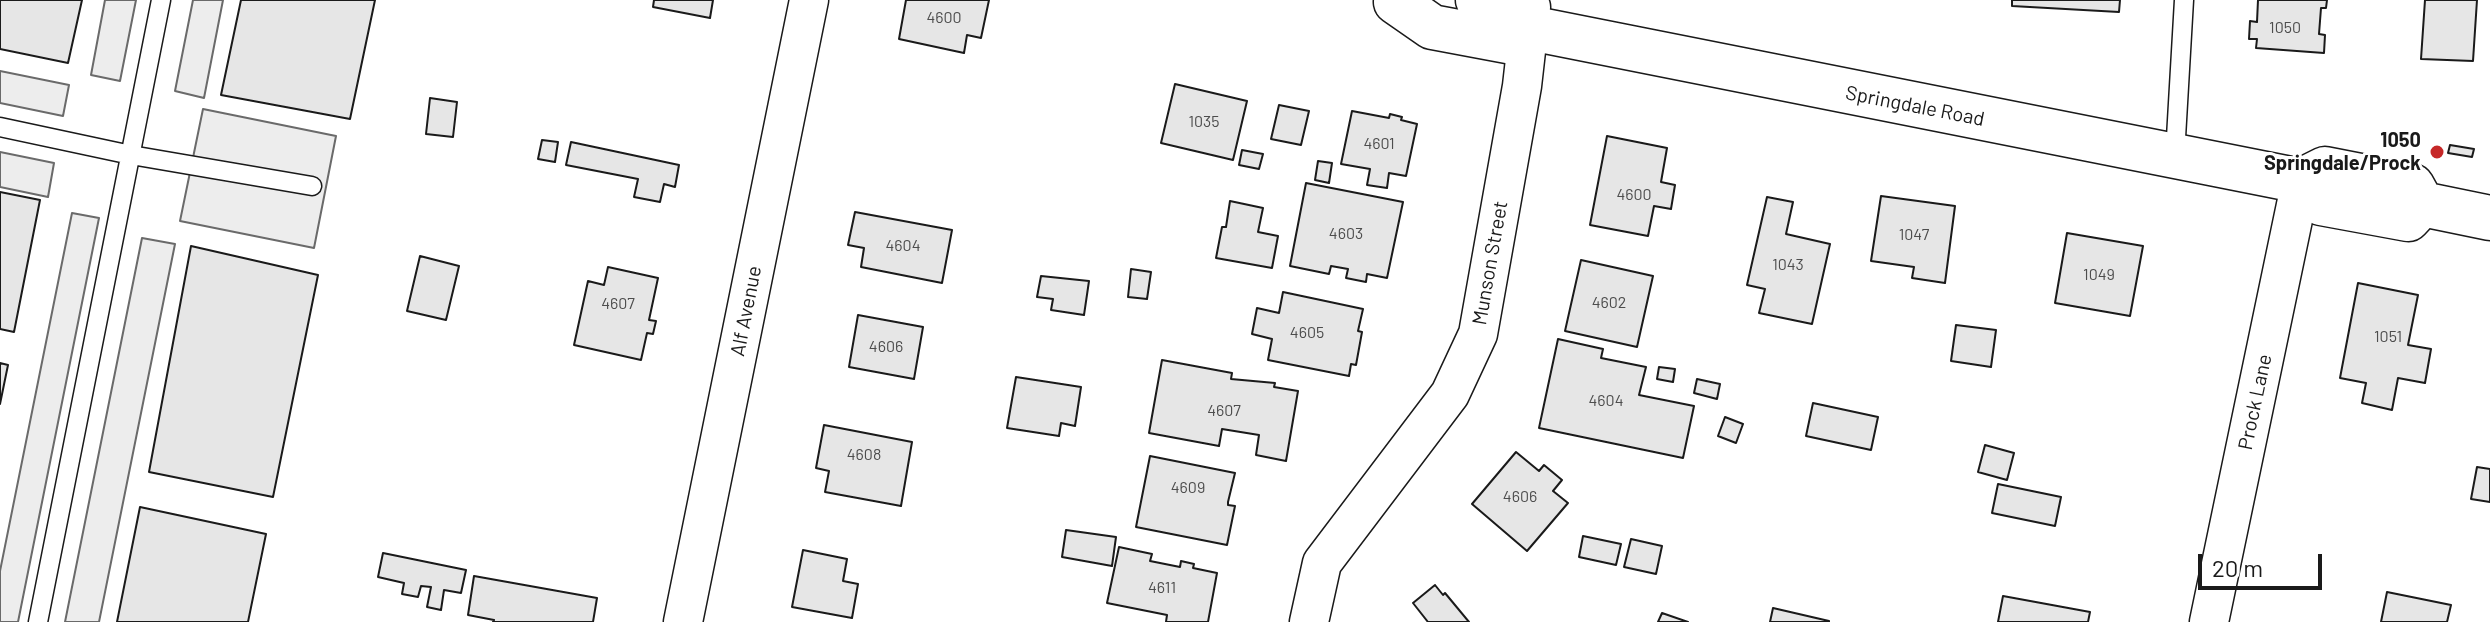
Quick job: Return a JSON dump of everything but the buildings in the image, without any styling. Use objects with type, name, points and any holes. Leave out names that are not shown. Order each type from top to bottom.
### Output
[{"type":"main road","name":"Springdale Road","points":[[1478,0],[1516,6],[1530,14],[2175,158],[2301,181],[2325,169],[2412,186],[2422,204],[2490,218]]},
{"type":"main road","name":"Springdale Road","points":[[1396,1],[1432,27],[1512,42],[1530,14]]},
{"type":"street","name":"Alf Avenue","points":[[683,622],[809,0]]},
{"type":"street","name":"Munson Street","points":[[1309,622],[1322,563],[1450,394],[1478,334],[1522,86],[1530,14]]},
{"type":"street","name":"Prock Lane","points":[[2209,622],[2301,181]]},
{"type":"lane","points":[[38,622],[161,0]]},
{"type":"lane","points":[[2175,158],[2184,0]]},
{"type":"lane","points":[[0,127],[131,155],[312,186]]},
{"type":"shaded area","points":[[105,0],[136,0],[120,81],[91,75]]},
{"type":"shaded area","points":[[193,0],[223,0],[204,98],[175,91]]},
{"type":"shaded area","points":[[0,71],[69,85],[63,116],[0,103]]},
{"type":"shaded area","points":[[203,109],[336,136],[314,248],[180,221]]},
{"type":"shaded area","points":[[0,152],[54,163],[48,197],[0,187]]},
{"type":"shaded area","points":[[72,213],[99,218],[18,622],[0,622],[0,571]]},
{"type":"shaded area","points":[[142,238],[175,244],[99,622],[65,622]]},
{"type":"place","name":"1050 Springdale/Prock","points":[[2437,152]]}]
